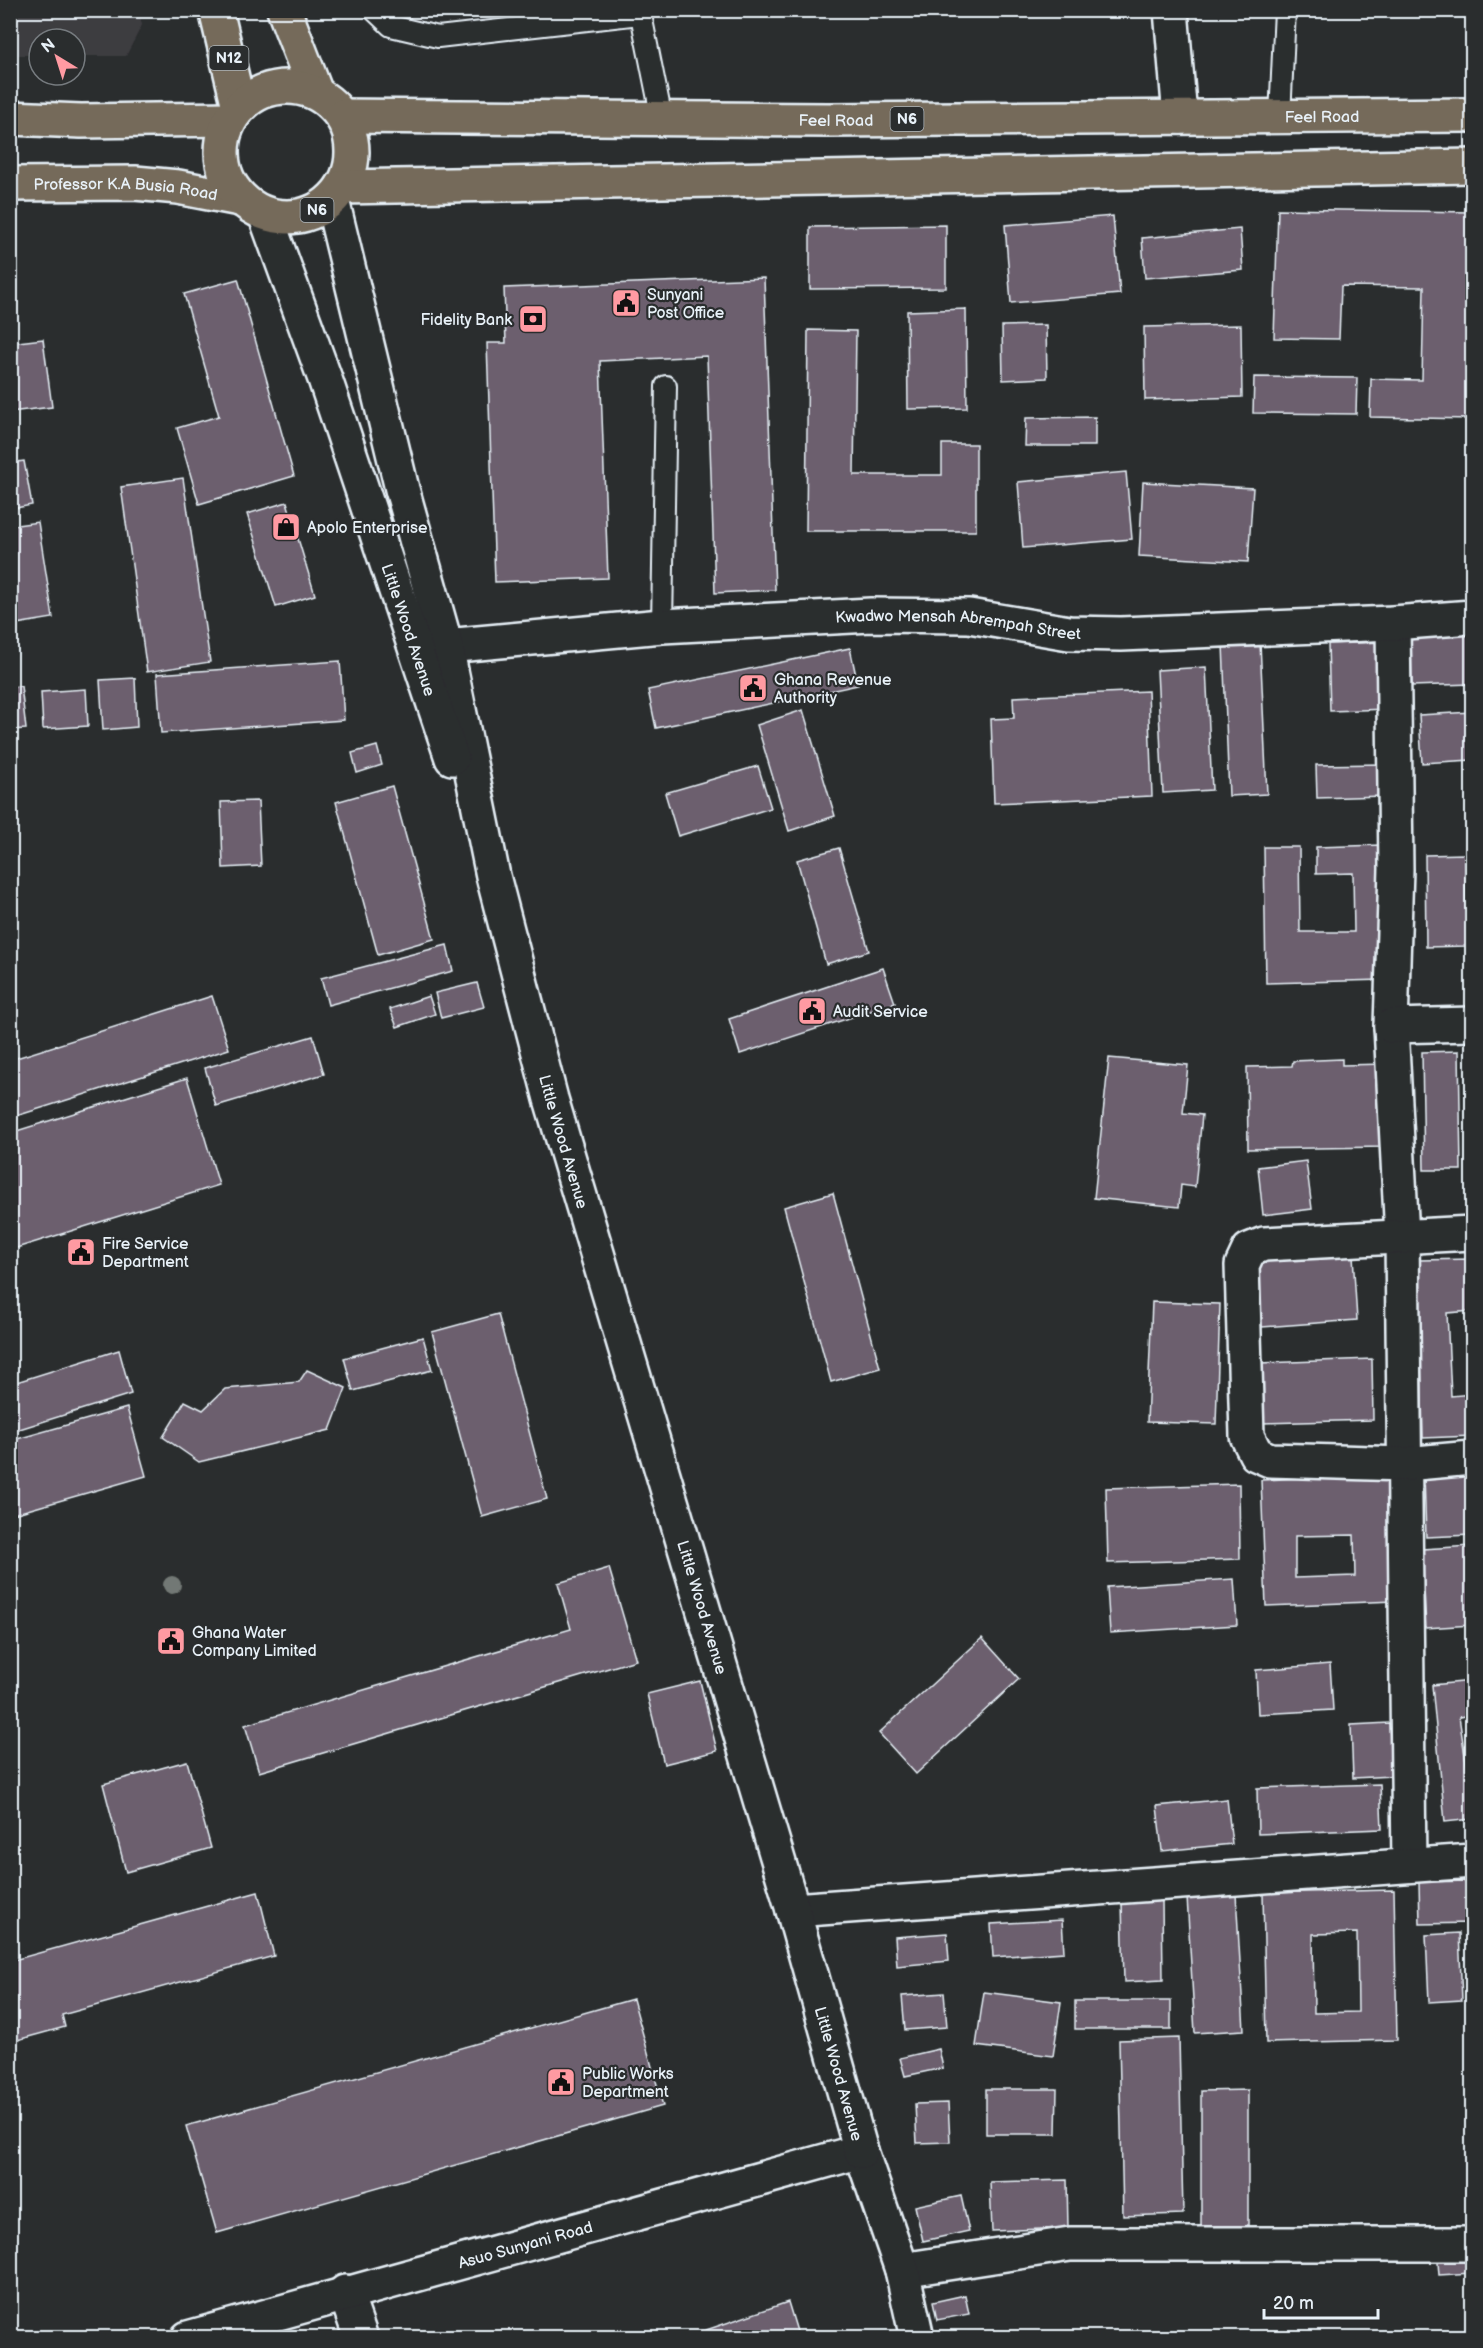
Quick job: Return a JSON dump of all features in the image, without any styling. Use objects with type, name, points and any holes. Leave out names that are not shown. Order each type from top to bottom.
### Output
[{"type":"main road","name":"N12","points":[[216,10],[235,113]]},
{"type":"main road","points":[[285,10],[316,93]]},
{"type":"main road","name":"N6","points":[[235,113],[257,94],[276,87],[297,87],[316,93],[342,116],[350,133],[353,152],[350,170],[337,194],[300,217],[283,218],[252,206]]},
{"type":"main road","points":[[10,118],[81,121],[235,113],[224,135],[221,152],[223,169],[252,206]]},
{"type":"main road","name":"Feel Road","points":[[342,116],[662,119],[1473,116]]},
{"type":"main road","name":"N6","points":[[337,194],[1473,166]]},
{"type":"main road","name":"Professor K.A Busia Road","points":[[10,184],[135,183],[178,187],[252,206]]},
{"type":"street","points":[[1171,10],[1180,117]]},
{"type":"street","name":"Little Wood Avenue","points":[[337,194],[402,489],[446,646],[493,876],[551,1099],[794,1910],[861,2151],[902,2270],[917,2337]]},
{"type":"street","name":"Little Wood Avenue","points":[[252,206],[325,379],[414,649],[493,876]]},
{"type":"street","name":"Kwadwo Mensah Abrempah Street","points":[[446,646],[662,626],[871,615],[969,616],[1069,633],[1393,623],[1473,617]]},
{"type":"street","points":[[1393,623],[1396,868],[1391,1026],[1402,1237],[1409,1865]]},
{"type":"street","points":[[1391,1026],[1473,1024]]},
{"type":"street","points":[[1473,1233],[1264,1244],[1249,1250],[1242,1265],[1248,1436],[1256,1454],[1270,1460],[1405,1464],[1473,1458]]},
{"type":"street","points":[[794,1910],[1473,1861]]},
{"type":"street","name":"Asuo Sunyani Road","points":[[188,2337],[861,2151]]},
{"type":"street","points":[[902,2270],[1070,2244],[1473,2244]]},
{"type":"street","points":[[345,2292],[361,2337]]},
{"type":"lane","points":[[374,10],[391,26],[438,37],[640,12],[662,119]]},
{"type":"lane","points":[[1280,117],[1285,10]]},
{"type":"lane","points":[[662,626],[666,387]]},
{"type":"shaded area","points":[[11,10],[139,11],[142,25],[126,56],[87,56],[87,27],[27,27],[27,55],[11,55]]},
{"type":"building","points":[[1278,209],[1472,212],[1470,419],[1370,417],[1371,379],[1422,380],[1424,287],[1341,286],[1339,339],[1274,338]]},
{"type":"building","points":[[1113,216],[1120,294],[1011,303],[1005,225]]},
{"type":"building","points":[[946,225],[946,288],[810,289],[810,227]]},
{"type":"building","points":[[1240,229],[1243,270],[1145,278],[1142,238]]},
{"type":"building","points":[[764,278],[775,590],[715,593],[707,356],[600,361],[608,578],[495,582],[487,343],[506,343],[504,288]]},
{"type":"building","points":[[238,279],[294,476],[199,504],[177,428],[219,416],[184,294]]},
{"type":"building","points":[[966,309],[967,408],[908,409],[907,311]]},
{"type":"building","points":[[1046,325],[1047,378],[1003,380],[1002,326]]},
{"type":"building","points":[[1241,325],[1242,397],[1145,400],[1144,327]]},
{"type":"building","points":[[808,330],[856,331],[854,475],[942,475],[942,444],[976,444],[976,531],[806,531]]},
{"type":"building","points":[[43,339],[52,407],[10,412],[10,343]]},
{"type":"building","points":[[1254,377],[1357,378],[1356,414],[1253,413]]},
{"type":"building","points":[[1095,417],[1095,446],[1025,446],[1026,418]]},
{"type":"building","points":[[24,461],[32,505],[10,509],[10,463]]},
{"type":"building","points":[[1126,472],[1132,539],[1023,548],[1018,482]]},
{"type":"building","points":[[183,478],[210,662],[147,672],[121,487]]},
{"type":"building","points":[[1143,482],[1253,488],[1248,562],[1139,556]]},
{"type":"building","points":[[287,502],[315,595],[276,607],[247,514]]},
{"type":"building","points":[[38,522],[53,618],[10,625],[10,526]]},
{"type":"building","points":[[1472,634],[1472,684],[1412,686],[1411,636]]},
{"type":"building","points":[[1386,642],[1388,709],[1330,711],[1328,644]]},
{"type":"building","points":[[1260,643],[1267,794],[1229,796],[1223,644]]},
{"type":"building","name":"Ghana Revenue Authority","points":[[850,648],[858,685],[656,728],[648,690]]},
{"type":"building","points":[[340,661],[344,720],[161,733],[157,674]]},
{"type":"building","points":[[1206,667],[1212,790],[1163,793],[1157,670]]},
{"type":"building","points":[[135,678],[137,727],[103,730],[100,680]]},
{"type":"building","points":[[21,686],[26,729],[10,730],[10,687]]},
{"type":"building","points":[[86,689],[88,726],[43,729],[41,692]]},
{"type":"building","points":[[1148,691],[1152,796],[994,803],[991,719],[1014,718],[1013,697]]},
{"type":"building","name":"Ghana Revenue Authority","points":[[803,710],[835,816],[789,831],[757,725]]},
{"type":"building","points":[[1472,712],[1472,760],[1422,763],[1419,715]]},
{"type":"building","points":[[377,746],[382,765],[357,773],[352,753]]},
{"type":"building","points":[[1383,764],[1384,796],[1317,798],[1316,765]]},
{"type":"building","points":[[758,766],[771,808],[678,836],[665,793]]},
{"type":"building","points":[[392,786],[434,939],[378,955],[336,802]]},
{"type":"building","points":[[258,801],[261,866],[223,868],[221,802]]},
{"type":"building","points":[[1382,845],[1384,980],[1266,983],[1264,847],[1299,847],[1300,932],[1354,932],[1353,873],[1316,874],[1316,847]]},
{"type":"building","name":"Audit Service","points":[[839,848],[869,951],[826,964],[797,860]]},
{"type":"building","points":[[1465,854],[1467,946],[1426,947],[1425,855]]},
{"type":"building","points":[[447,945],[453,971],[328,1005],[321,978]]},
{"type":"building","name":"Audit Service","points":[[883,968],[895,1003],[740,1054],[729,1019]]},
{"type":"building","points":[[477,983],[484,1007],[441,1018],[435,993]]},
{"type":"building","points":[[212,996],[229,1049],[10,1118],[10,1060]]},
{"type":"building","points":[[429,996],[435,1014],[397,1027],[390,1009]]},
{"type":"building","points":[[313,1036],[324,1074],[216,1106],[205,1068]]},
{"type":"building","points":[[1459,1051],[1461,1170],[1424,1170],[1422,1052]]},
{"type":"building","points":[[1109,1058],[1188,1065],[1183,1113],[1202,1115],[1195,1187],[1181,1185],[1179,1207],[1094,1198]]},
{"type":"building","points":[[1342,1059],[1342,1065],[1386,1064],[1387,1147],[1248,1149],[1247,1067],[1292,1066],[1293,1061]]},
{"type":"building","points":[[187,1078],[219,1185],[10,1250],[10,1133]]},
{"type":"building","points":[[1306,1161],[1312,1209],[1263,1215],[1258,1167]]},
{"type":"building","points":[[833,1193],[880,1368],[831,1382],[784,1207]]},
{"type":"building","points":[[1353,1255],[1357,1320],[1262,1327],[1258,1261]]},
{"type":"building","points":[[1472,1259],[1472,1311],[1447,1313],[1451,1396],[1472,1394],[1472,1436],[1423,1438],[1419,1260]]},
{"type":"building","points":[[1152,1302],[1220,1304],[1216,1424],[1147,1422]]},
{"type":"building","points":[[498,1314],[547,1499],[482,1517],[432,1332]]},
{"type":"building","points":[[423,1337],[432,1370],[353,1391],[344,1358]]},
{"type":"building","points":[[119,1350],[131,1394],[10,1432],[10,1384]]},
{"type":"building","points":[[1372,1359],[1373,1420],[1262,1423],[1260,1363]]},
{"type":"building","points":[[307,1370],[346,1388],[330,1430],[199,1462],[163,1437],[185,1401],[203,1410],[225,1389],[299,1382]]},
{"type":"building","points":[[127,1408],[146,1476],[10,1515],[10,1441]]},
{"type":"building","points":[[1472,1473],[1472,1535],[1426,1537],[1424,1474]]},
{"type":"building","points":[[1392,1474],[1396,1601],[1266,1606],[1261,1480]],"holes":[[[1354,1535],[1355,1576],[1295,1578],[1295,1536]]]},
{"type":"building","points":[[1239,1484],[1240,1559],[1108,1563],[1106,1488]]},
{"type":"building","points":[[1472,1546],[1472,1625],[1426,1628],[1422,1549]]},
{"type":"building","points":[[609,1568],[636,1660],[259,1772],[245,1725],[571,1629],[558,1583]]},
{"type":"building","points":[[1234,1579],[1237,1625],[1110,1633],[1107,1587]]},
{"type":"building","points":[[982,1638],[1019,1679],[916,1774],[879,1733]]},
{"type":"building","points":[[1330,1664],[1333,1710],[1258,1714],[1256,1670]]},
{"type":"building","points":[[700,1681],[717,1751],[664,1764],[647,1694]]},
{"type":"building","points":[[1472,1681],[1472,1715],[1459,1717],[1470,1787],[1472,1787],[1472,1819],[1445,1822],[1432,1685]]},
{"type":"building","points":[[1389,1723],[1392,1776],[1353,1778],[1351,1725]]},
{"type":"building","points":[[187,1761],[211,1848],[126,1872],[103,1784]]},
{"type":"building","points":[[1380,1784],[1382,1829],[1258,1834],[1257,1788]]},
{"type":"building","points":[[1227,1799],[1232,1844],[1162,1851],[1157,1806]]},
{"type":"building","points":[[1472,1881],[1472,1923],[1420,1924],[1419,1882]]},
{"type":"building","points":[[1394,1890],[1397,2040],[1266,2043],[1263,1893]],"holes":[[[1357,1933],[1358,2012],[1314,2013],[1313,1934]]]},
{"type":"building","points":[[258,1892],[274,1956],[62,2015],[65,2027],[10,2042],[10,1961]]},
{"type":"building","points":[[1236,1894],[1244,2030],[1195,2033],[1187,1897]]},
{"type":"building","points":[[1162,1901],[1163,1980],[1124,1982],[1122,1902]]},
{"type":"building","points":[[1062,1920],[1064,1952],[993,1957],[991,1924]]},
{"type":"building","points":[[947,1933],[949,1961],[897,1966],[895,1937]]},
{"type":"building","points":[[1459,1933],[1462,2000],[1429,2002],[1426,1935]]},
{"type":"building","points":[[984,1992],[1061,2002],[1053,2056],[976,2046]]},
{"type":"building","points":[[944,1993],[947,2027],[905,2030],[902,1996]]},
{"type":"building","points":[[633,1999],[663,2106],[217,2233],[186,2126]]},
{"type":"building","points":[[1075,2001],[1171,2001],[1171,2029],[1075,2029]]},
{"type":"building","points":[[1179,2038],[1183,2214],[1123,2216],[1119,2040]]},
{"type":"building","points":[[939,2049],[943,2068],[905,2076],[900,2058]]},
{"type":"building","points":[[986,2089],[1057,2089],[1056,2134],[986,2134]]},
{"type":"building","points":[[1248,2090],[1248,2230],[1201,2230],[1201,2091]]},
{"type":"building","points":[[948,2103],[950,2142],[917,2143],[915,2104]]},
{"type":"building","points":[[1067,2180],[1068,2228],[992,2231],[990,2182]]},
{"type":"building","points":[[961,2196],[969,2231],[923,2241],[915,2206]]},
{"type":"building","points":[[1472,2248],[1472,2273],[1439,2275],[1437,2250]]},
{"type":"building","points":[[965,2295],[969,2314],[937,2320],[933,2302]]},
{"type":"building","points":[[788,2302],[799,2338],[683,2338]]},
{"type":"building","points":[[985,2333],[986,2338],[960,2338]]},
{"type":"place","name":"Sunyani Post Office","points":[[626,303]]},
{"type":"place","name":"Fidelity Bank","points":[[533,319]]},
{"type":"place","name":"Apolo Enterprise","points":[[286,527]]},
{"type":"place","name":"Ghana Revenue Authority","points":[[753,688]]},
{"type":"place","name":"Audit Service","points":[[812,1011]]},
{"type":"place","name":"Fire Service Department","points":[[81,1252]]},
{"type":"place","name":"Ghana Water Company Limited","points":[[171,1641]]},
{"type":"place","name":"Public Works Department","points":[[561,2082]]}]
